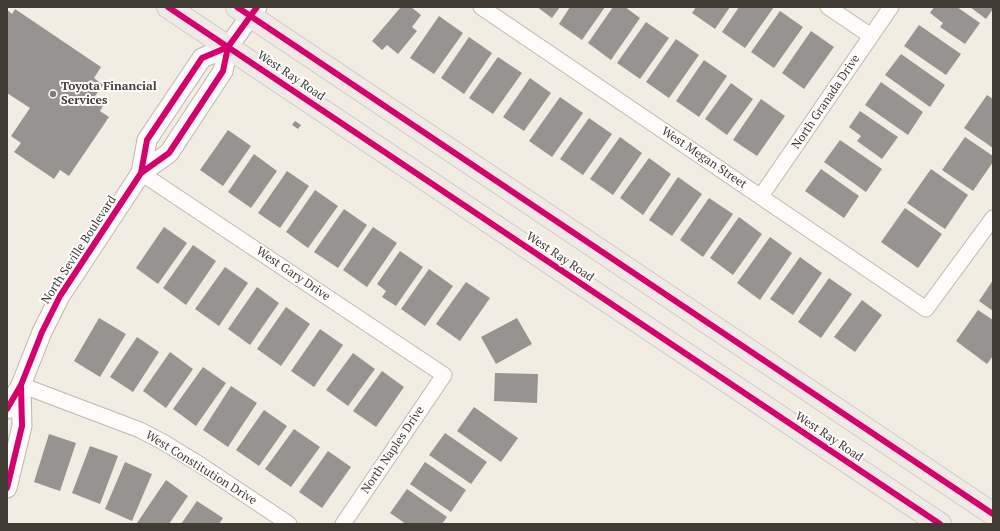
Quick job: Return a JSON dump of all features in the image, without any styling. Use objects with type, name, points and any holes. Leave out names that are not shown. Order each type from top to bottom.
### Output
[{"type":"main road","name":"West Ray Road","points":[[168,7],[940,524]]},
{"type":"main road","points":[[248,10],[993,514]]},
{"type":"street","name":"West Megan Street","points":[[481,7],[926,309],[993,218]]},
{"type":"street","points":[[828,7],[871,36]]},
{"type":"street","name":"North Granada Drive","points":[[761,196],[891,7]]},
{"type":"street","points":[[228,47],[248,10]]},
{"type":"street","name":"North Seville Boulevard","points":[[142,173],[147,140],[202,58],[228,47]]},
{"type":"street","name":"North Seville Boulevard","points":[[7,409],[21,385],[42,332],[60,296],[142,173],[169,153],[224,71],[228,47]]},
{"type":"street","name":"West Gary Drive","points":[[142,173],[444,375]]},
{"type":"street","name":"North Naples Drive","points":[[343,524],[444,375]]},
{"type":"street","name":"North Seville Boulevard","points":[[7,488],[22,426],[21,385]]},
{"type":"street","name":"West Constitution Drive","points":[[21,385],[140,430],[199,464],[289,524]]},
{"type":"building","points":[[401,7],[411,7],[421,15],[412,27],[417,31],[398,54],[387,45],[382,50],[372,41]]},
{"type":"building","points":[[537,7],[560,7],[552,18]]},
{"type":"building","points":[[570,7],[605,7],[582,40],[559,24]]},
{"type":"building","points":[[613,7],[625,7],[640,18],[611,60],[588,43]]},
{"type":"building","points":[[696,7],[730,7],[715,29],[692,13]]},
{"type":"building","points":[[739,7],[774,7],[745,48],[722,32]]},
{"type":"building","points":[[934,7],[957,7],[980,23],[965,44],[940,27],[943,23],[930,13]]},
{"type":"building","points":[[970,7],[993,7],[993,9],[986,19]]},
{"type":"building","name":"Toyota Financial Services","points":[[15,9],[101,67],[94,78],[103,85],[95,96],[105,102],[100,111],[109,117],[69,176],[60,170],[54,179],[14,152],[21,143],[11,136],[30,108],[7,93],[7,10],[12,14]]},
{"type":"building","points":[[780,11],[803,27],[774,68],[751,52]]},
{"type":"building","points":[[439,16],[463,33],[434,74],[410,58]]},
{"type":"building","points":[[646,22],[669,38],[640,79],[617,63]]},
{"type":"building","points":[[919,25],[961,54],[946,75],[904,46]]},
{"type":"building","points":[[811,31],[834,47],[804,89],[782,73]]},
{"type":"building","points":[[469,37],[492,53],[464,94],[441,78]]},
{"type":"building","points":[[676,39],[699,55],[669,98],[646,82]]},
{"type":"building","points":[[901,54],[945,85],[930,107],[885,75]]},
{"type":"building","points":[[498,57],[522,73],[493,114],[469,98]]},
{"type":"building","points":[[704,60],[727,76],[699,117],[676,101]]},
{"type":"building","points":[[530,78],[551,93],[524,131],[503,117]]},
{"type":"building","points":[[881,82],[923,112],[908,135],[865,105]]},
{"type":"building","points":[[731,83],[753,99],[727,135],[705,119]]},
{"type":"building","points":[[987,95],[993,99],[993,148],[964,128]]},
{"type":"building","points":[[560,97],[583,113],[552,157],[529,141]]},
{"type":"building","points":[[761,99],[785,116],[757,156],[733,140]]},
{"type":"building","points":[[860,111],[898,137],[882,159],[857,141],[861,136],[849,127]]},
{"type":"building","points":[[589,118],[612,134],[583,175],[560,159]]},
{"type":"building","points":[[295,121],[301,125],[298,129],[292,125]]},
{"type":"building","points":[[228,130],[251,146],[223,186],[200,170]]},
{"type":"building","points":[[620,137],[642,153],[613,195],[590,179]]},
{"type":"building","points":[[965,137],[993,156],[993,162],[973,191],[942,170]]},
{"type":"building","points":[[840,140],[882,169],[866,192],[824,162]]},
{"type":"building","points":[[254,154],[277,171],[251,208],[228,192]]},
{"type":"building","points":[[649,158],[671,174],[643,215],[620,198]]},
{"type":"building","points":[[821,169],[859,196],[844,218],[805,191]]},
{"type":"building","points":[[931,169],[968,195],[945,229],[907,203]]},
{"type":"building","points":[[287,171],[309,186],[280,228],[258,213]]},
{"type":"building","points":[[678,177],[702,194],[672,236],[649,220]]},
{"type":"building","points":[[315,190],[338,206],[308,248],[286,232]]},
{"type":"building","points":[[709,198],[733,214],[703,257],[680,240]]},
{"type":"building","points":[[905,208],[942,234],[918,268],[881,242]]},
{"type":"building","points":[[344,209],[367,225],[338,268],[314,252]]},
{"type":"building","points":[[739,217],[762,234],[733,275],[710,258]]},
{"type":"building","points":[[164,227],[187,243],[158,284],[136,268]]},
{"type":"building","points":[[373,227],[397,243],[367,287],[343,270]]},
{"type":"building","points":[[770,237],[792,253],[760,300],[737,283]]},
{"type":"building","points":[[193,245],[216,261],[186,305],[163,288]]},
{"type":"building","points":[[400,251],[423,267],[396,306],[382,297],[386,291],[377,284]]},
{"type":"building","points":[[800,257],[822,273],[793,315],[770,299]]},
{"type":"building","points":[[225,267],[248,283],[219,326],[195,309]]},
{"type":"building","points":[[429,269],[453,286],[425,326],[401,309]]},
{"type":"building","points":[[829,278],[852,294],[821,338],[798,322]]},
{"type":"building","points":[[993,280],[993,311],[979,301]]},
{"type":"building","points":[[466,282],[490,298],[460,341],[436,324]]},
{"type":"building","points":[[257,287],[279,303],[250,345],[228,329]]},
{"type":"building","points":[[862,300],[882,315],[855,352],[834,337]]},
{"type":"building","points":[[286,307],[310,324],[281,366],[257,349]]},
{"type":"building","points":[[978,310],[993,320],[993,356],[987,364],[956,341]]},
{"type":"building","points":[[99,318],[126,334],[100,377],[74,361]]},
{"type":"building","points":[[517,318],[532,344],[496,364],[481,337]]},
{"type":"building","points":[[320,329],[343,345],[314,387],[291,371]]},
{"type":"building","points":[[137,337],[159,352],[133,392],[110,377]]},
{"type":"building","points":[[170,352],[193,369],[166,408],[143,391]]},
{"type":"building","points":[[353,353],[375,369],[348,406],[326,390]]},
{"type":"building","points":[[203,367],[226,383],[196,426],[173,409]]},
{"type":"building","points":[[382,371],[404,387],[376,427],[353,411]]},
{"type":"building","points":[[495,373],[538,374],[537,403],[494,401]]},
{"type":"building","points":[[231,386],[257,403],[228,447],[203,430]]},
{"type":"building","points":[[474,407],[518,438],[501,462],[457,431]]},
{"type":"building","points":[[264,410],[287,426],[259,466],[236,450]]},
{"type":"building","points":[[294,429],[320,447],[291,487],[265,469]]},
{"type":"building","points":[[445,433],[487,462],[471,484],[429,455]]},
{"type":"building","points":[[49,434],[76,443],[60,491],[34,482]]},
{"type":"building","points":[[90,446],[118,456],[100,504],[72,493]]},
{"type":"building","points":[[328,451],[351,467],[322,508],[299,492]]},
{"type":"building","points":[[125,462],[152,474],[132,521],[105,509]]},
{"type":"building","points":[[425,462],[466,490],[451,512],[410,484]]},
{"type":"building","points":[[166,480],[188,496],[169,524],[137,523]]},
{"type":"building","points":[[407,489],[447,517],[442,524],[406,524],[390,513]]},
{"type":"building","points":[[197,501],[223,518],[219,524],[181,524]]},
{"type":"cycle path","points":[[168,7],[940,524]]},
{"type":"cycle path","points":[[237,7],[993,514]]},
{"type":"cycle path","points":[[7,409],[21,385],[42,332],[60,296],[141,173],[169,153],[223,71],[228,47],[257,7]]},
{"type":"cycle path","points":[[141,173],[147,140],[202,58],[228,47]]},
{"type":"cycle path","points":[[7,488],[22,426],[21,385]]},
{"type":"place","name":"Toyota Financial Services","points":[[53,94]]}]
